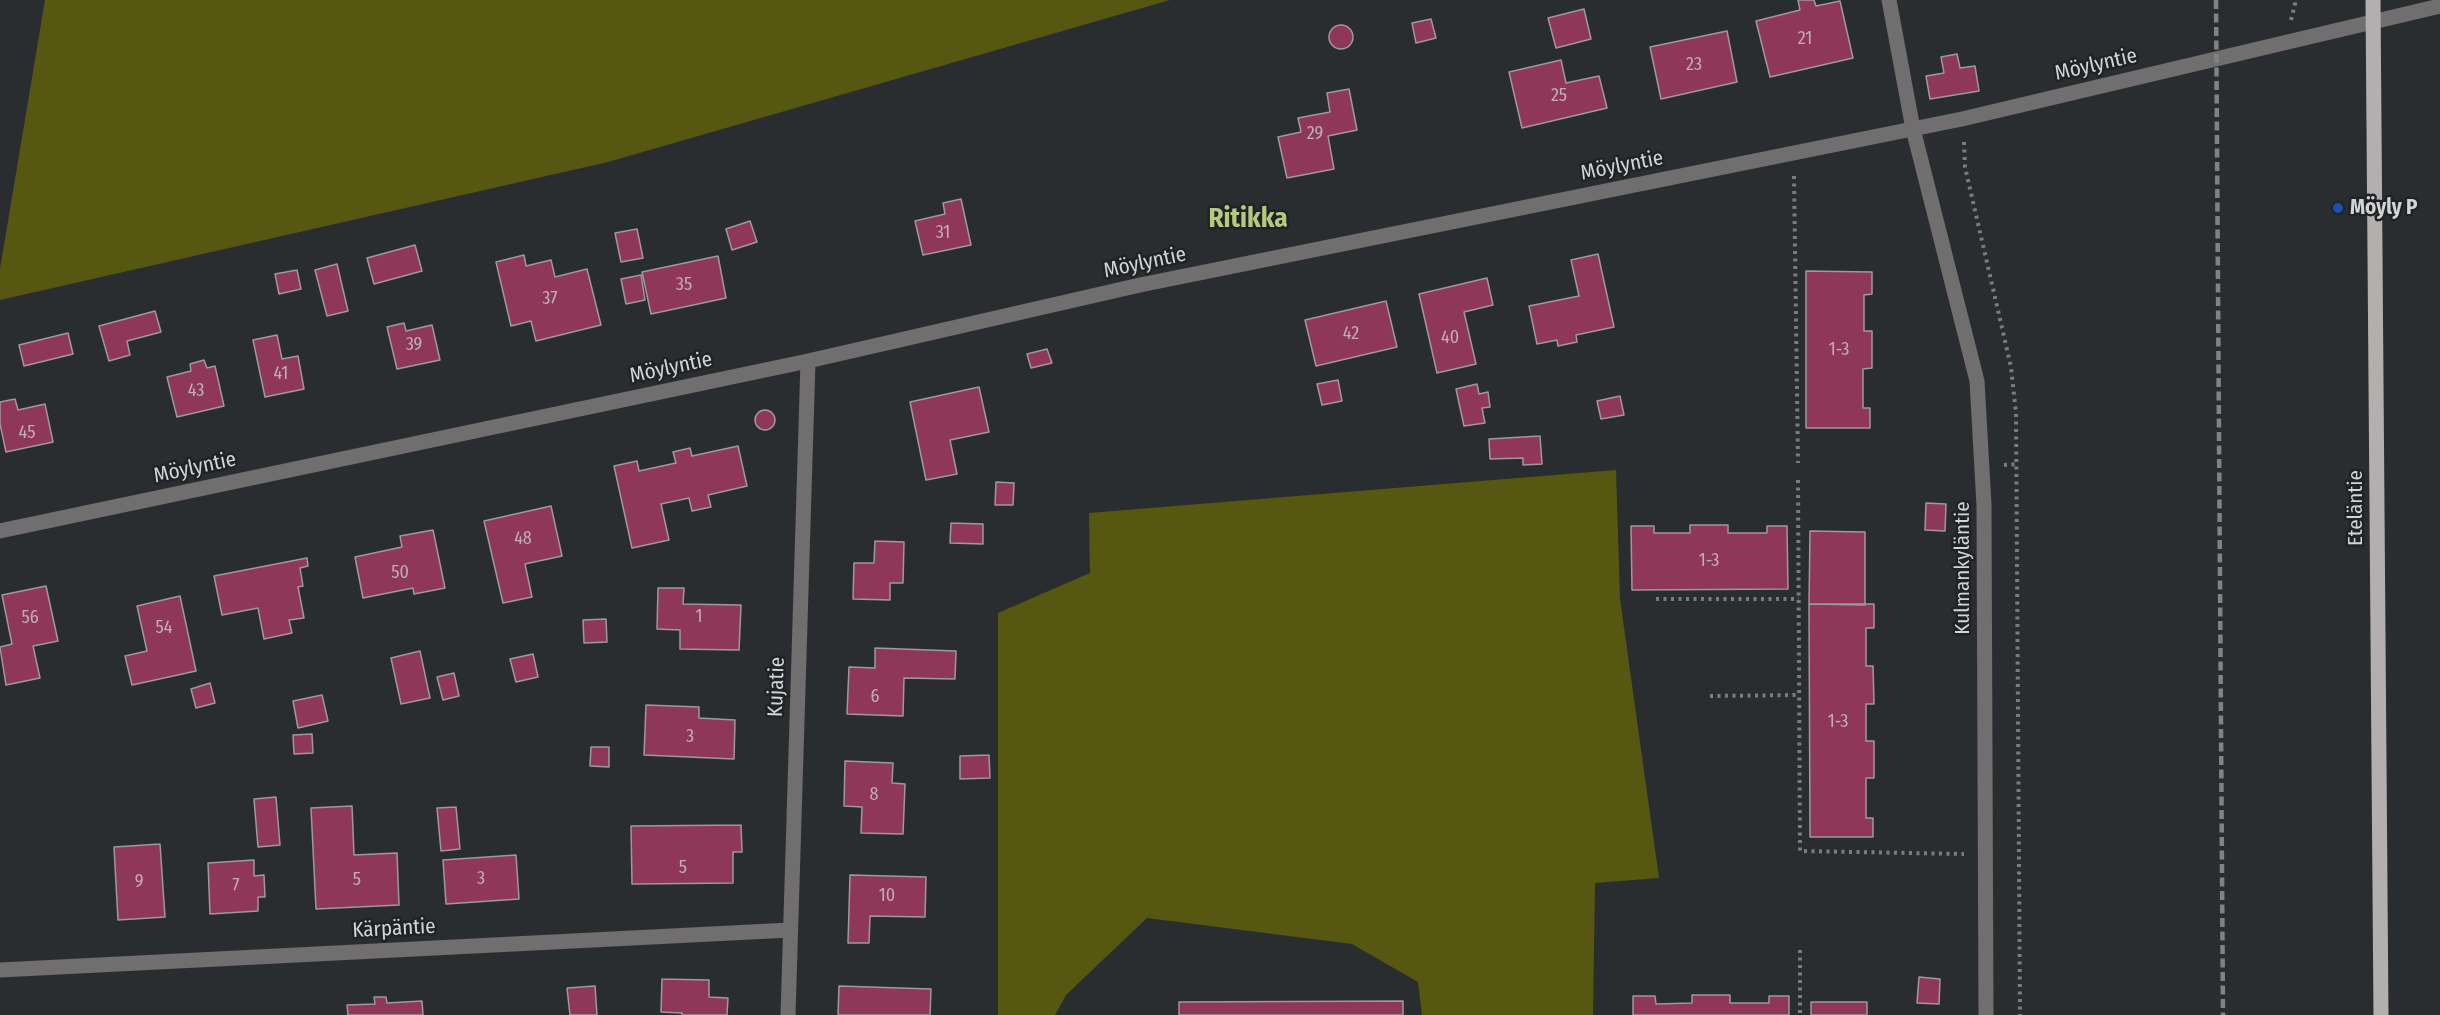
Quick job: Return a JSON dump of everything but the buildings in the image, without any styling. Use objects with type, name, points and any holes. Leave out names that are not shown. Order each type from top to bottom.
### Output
[{"type":"main road","name":"Eteläntie","points":[[2373,0],[2381,1015]]},
{"type":"street","name":"Kulmankyläntie","points":[[1889,0],[1913,129],[1977,381],[1984,505],[1986,1015]]},
{"type":"street","name":"Möylyntie","points":[[0,531],[808,361],[1140,285],[1913,129],[2440,6]]},
{"type":"street","name":"Kujatie","points":[[788,1015],[808,361]]},
{"type":"street","name":"Kärpäntie","points":[[0,969],[790,930]]},
{"type":"path","points":[[1794,153],[1798,463]]},
{"type":"path","points":[[1798,480],[1800,851],[1986,854]]},
{"type":"path","points":[[1656,599],[1799,598]]},
{"type":"path","points":[[1710,696],[1800,695]]},
{"type":"path","points":[[1800,950],[1800,1015]]},
{"type":"shaded area","points":[[45,0],[1170,0],[608,162],[0,300],[0,269]]},
{"type":"shaded area","points":[[1616,470],[1620,599],[1659,878],[1595,883],[1593,1015],[1422,1015],[1418,982],[1352,944],[1147,918],[1066,995],[1055,1015],[998,1015],[998,613],[1090,573],[1089,513]]},
{"type":"railway","points":[[2216,0],[2223,1015]]},
{"type":"place","name":"Möyly P","points":[[2338,208]]},
{"type":"district","name":"Ritikka","points":[[1248,219]]}]
